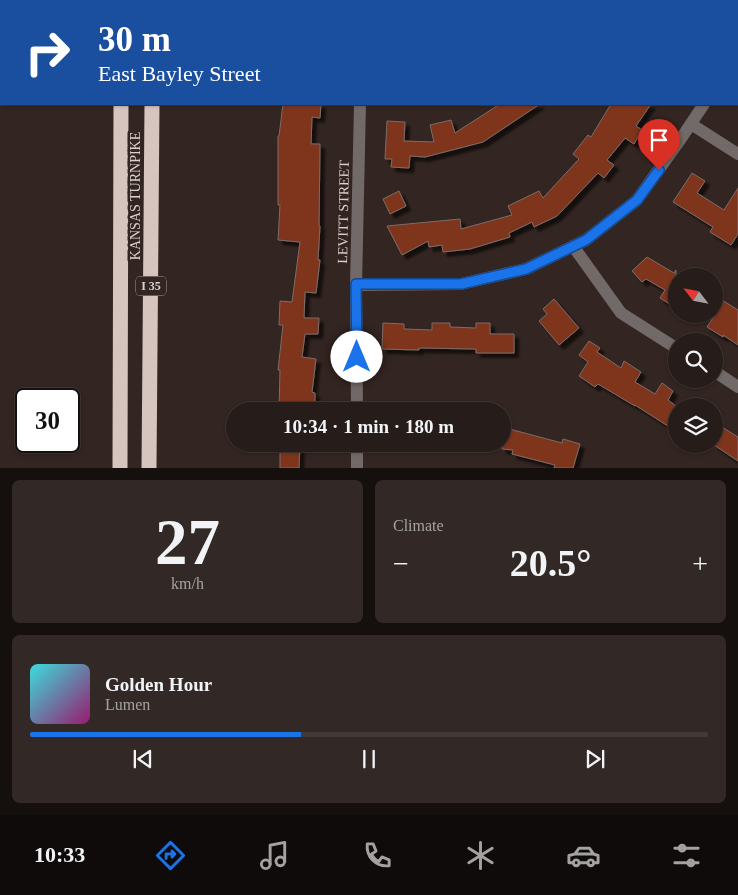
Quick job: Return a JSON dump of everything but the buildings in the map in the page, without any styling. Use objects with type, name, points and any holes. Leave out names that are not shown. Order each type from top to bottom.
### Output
[{"type":"highway","name":"KANSAS TURNPIKE","points":[[120,468],[121,105]]},
{"type":"highway","name":"KANSAS TURNPIKE","points":[[150,468],[152,105]]},
{"type":"street","name":"LEVITT STREET","points":[[357,402],[356,284],[360,105]]},
{"type":"street","points":[[356,284],[461,284],[526,269],[586,240],[637,200],[703,105]]},
{"type":"street","points":[[691,124],[738,154]]},
{"type":"street","points":[[573,246],[621,313],[668,343]]},
{"type":"street","points":[[723,377],[738,386]]},
{"type":"street","points":[[357,452],[357,468]]},
{"type":"route","points":[[357,357],[356,284],[461,284],[526,269],[586,240],[637,200],[659,170]]}]
